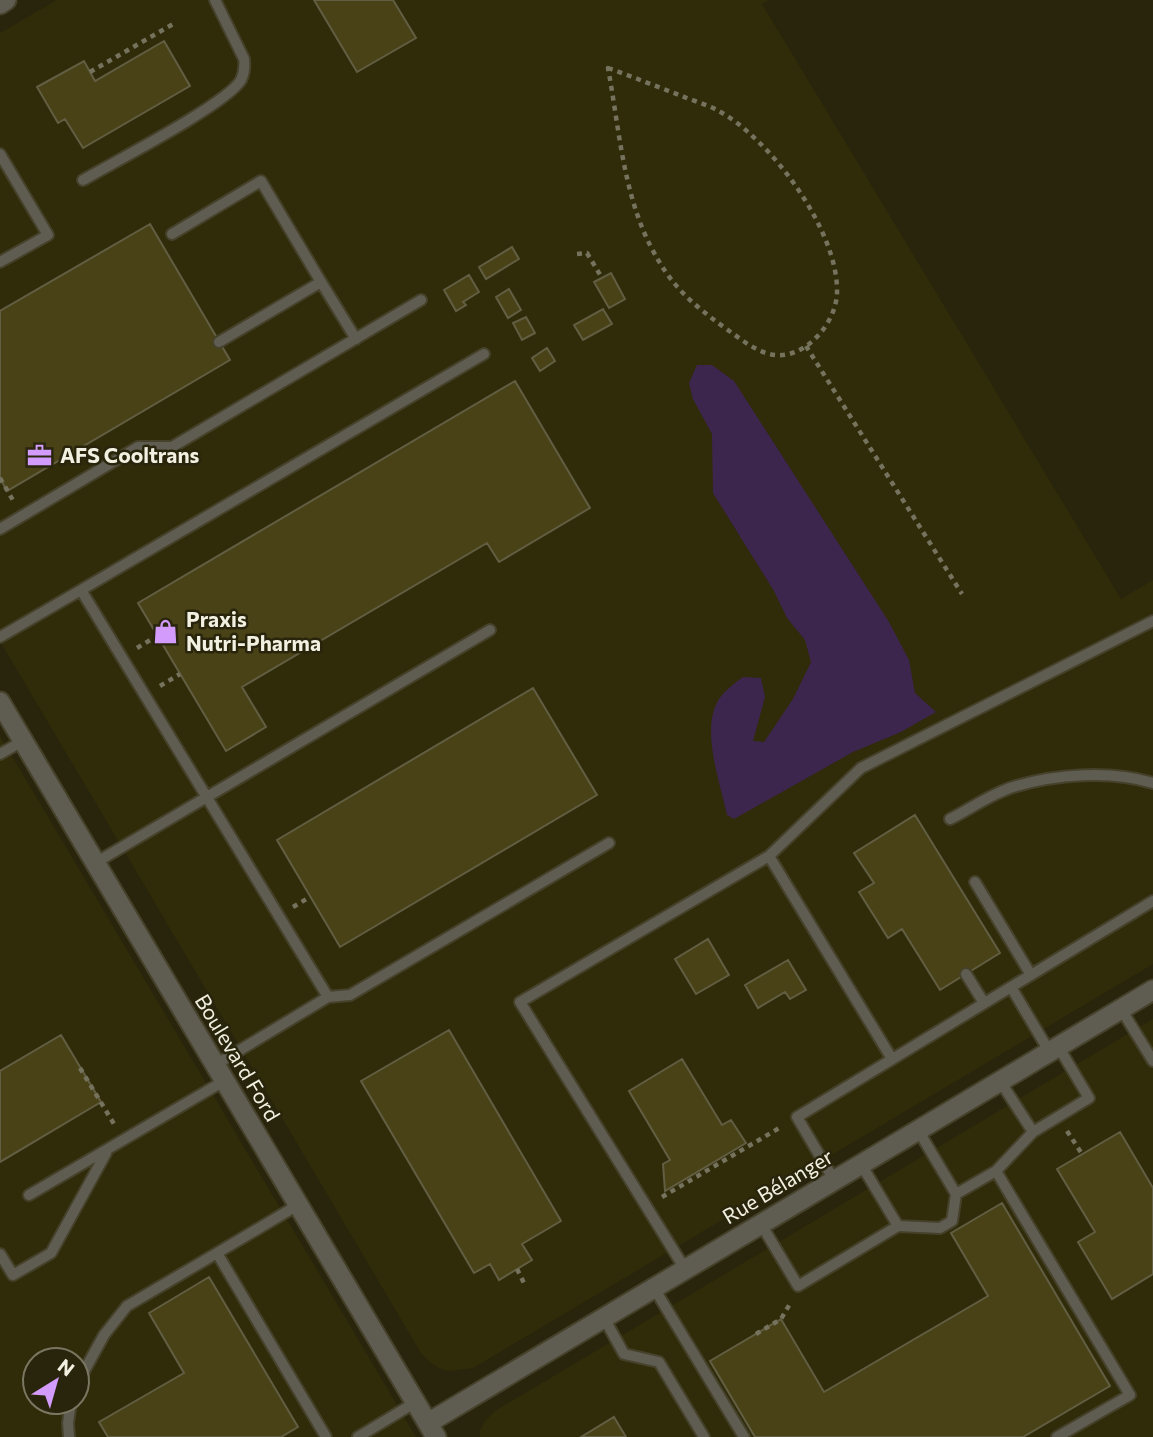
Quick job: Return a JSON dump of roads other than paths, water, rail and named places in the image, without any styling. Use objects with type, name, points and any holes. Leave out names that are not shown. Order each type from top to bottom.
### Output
[{"type":"street","points":[[0,4],[6,0]]},
{"type":"street","name":"Boulevard Ford","points":[[0,702],[432,1430]]},
{"type":"street","name":"Rue Bélanger","points":[[432,1430],[654,1287],[1153,990]]},
{"type":"lane","points":[[83,180],[217,102],[240,82],[245,69],[244,59],[215,0]]},
{"type":"lane","points":[[0,153],[48,235],[0,262]]},
{"type":"lane","points":[[173,234],[261,181],[356,339]]},
{"type":"lane","points":[[219,342],[321,282]]},
{"type":"lane","points":[[0,530],[138,446],[172,447],[421,300]]},
{"type":"lane","points":[[0,637],[484,354]]},
{"type":"lane","points":[[81,590],[328,998]]},
{"type":"lane","points":[[685,1269],[520,1002],[769,856],[861,768],[1153,621]]},
{"type":"lane","points":[[95,863],[490,630]]},
{"type":"lane","points":[[0,754],[23,741]]},
{"type":"lane","points":[[950,819],[1011,788],[1047,779],[1132,777],[1153,783]]},
{"type":"lane","points":[[29,1195],[107,1150],[328,998],[350,995],[608,843]]},
{"type":"lane","points":[[769,856],[892,1059]]},
{"type":"lane","points":[[975,882],[1031,975]]},
{"type":"lane","points":[[834,1180],[797,1117],[1153,901]]},
{"type":"lane","points":[[966,974],[984,1003]]},
{"type":"lane","points":[[956,1194],[996,1171],[1033,1132],[1089,1098],[1011,987]]},
{"type":"lane","points":[[1121,1009],[1153,1061]]},
{"type":"lane","points":[[1000,1081],[1033,1132]]},
{"type":"lane","points":[[761,1224],[798,1286],[898,1226],[940,1228],[952,1221],[956,1194],[918,1130]]},
{"type":"lane","points":[[0,1254],[13,1275],[51,1253],[107,1150]]},
{"type":"lane","points":[[861,1164],[898,1226]]},
{"type":"lane","points":[[996,1171],[1130,1395],[1057,1437]]},
{"type":"lane","points":[[91,1359],[104,1335],[127,1306],[298,1205]]},
{"type":"lane","points":[[217,1253],[327,1437]]},
{"type":"lane","points":[[654,1287],[744,1437]]},
{"type":"lane","points":[[604,1318],[624,1354],[659,1362],[704,1437]]},
{"type":"lane","points":[[358,1437],[416,1402]]},
{"type":"lane","points":[[69,1416],[69,1437]]},
{"type":"place","name":"AFS Cooltrans","points":[[40,456]]},
{"type":"place","name":"Praxis Nutri-Pharma","points":[[166,632]]}]
